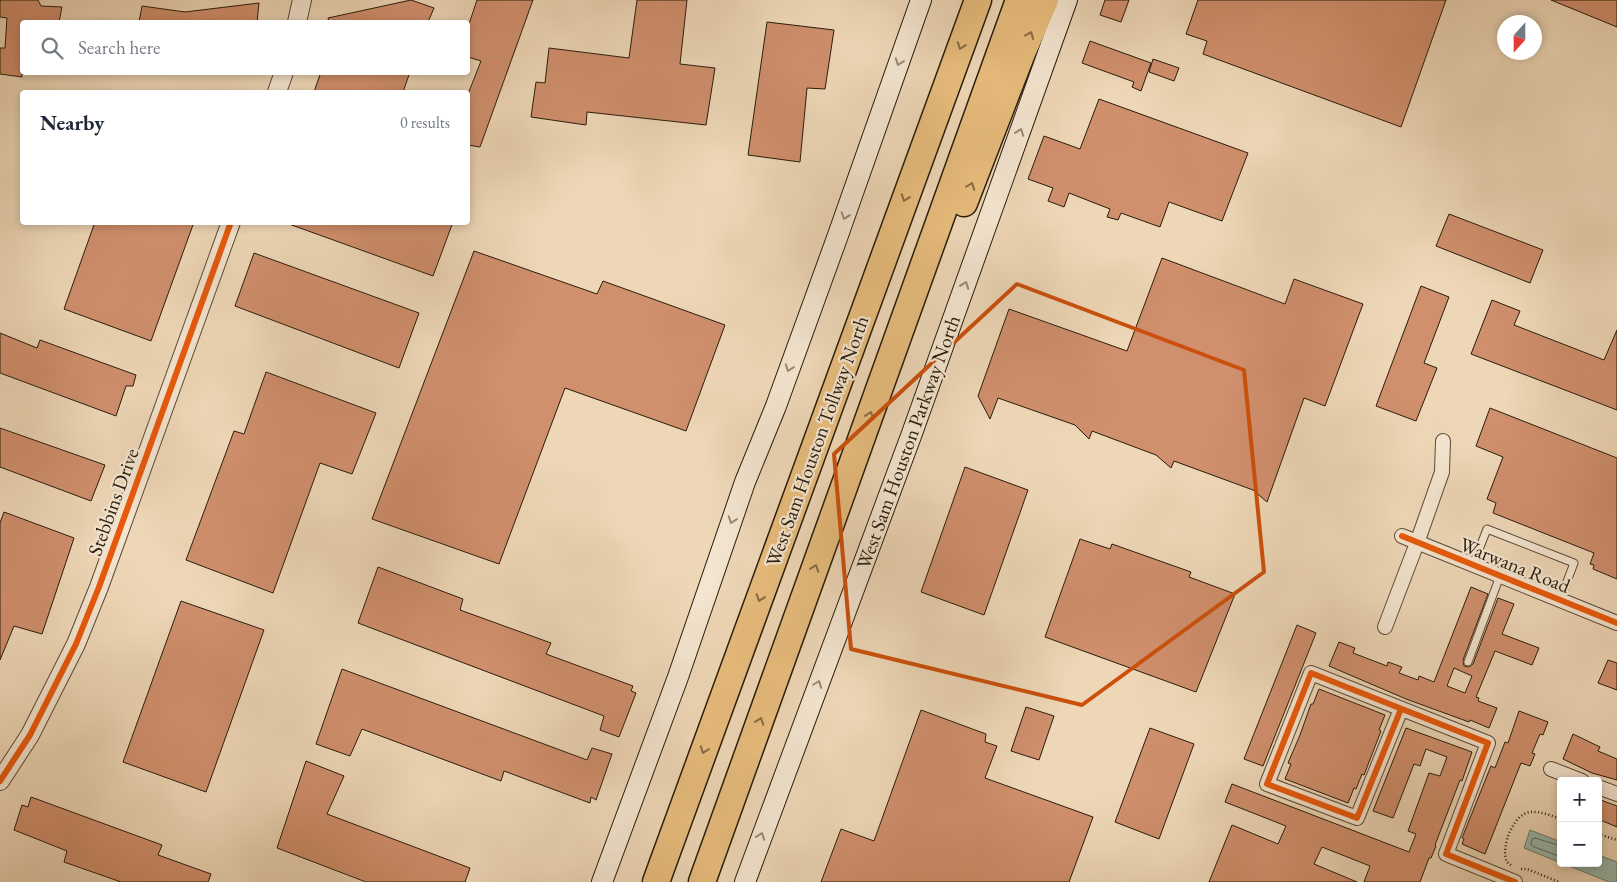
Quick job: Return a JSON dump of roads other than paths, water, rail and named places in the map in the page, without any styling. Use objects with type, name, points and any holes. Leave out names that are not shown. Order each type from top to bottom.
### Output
[{"type":"highway","name":"West Sam Houston Tollway North","points":[[656,882],[978,0]]},
{"type":"highway","name":"West Sam Houston Tollway North","points":[[702,882],[1019,0]]},
{"type":"highway","points":[[909,307],[968,195],[1022,53],[1045,0]]},
{"type":"main road","points":[[602,882],[681,669],[745,482],[776,406],[838,238],[921,0]]},
{"type":"main road","name":"West Sam Houston Parkway North","points":[[745,882],[911,436],[1067,0]]},
{"type":"street","points":[[297,20],[302,0]]},
{"type":"street","points":[[278,90],[283,75]]},
{"type":"street","name":"Stebbins Drive","points":[[0,781],[30,735],[76,644],[112,556],[230,225]]},
{"type":"street","points":[[1385,627],[1442,472],[1443,441]]},
{"type":"street","name":"Warwana Road","points":[[1402,536],[1617,623]]},
{"type":"street","points":[[1401,709],[1358,818],[1267,784],[1311,673],[1488,743],[1446,854],[1516,882]]},
{"type":"street","points":[[1551,769],[1572,777]]},
{"type":"street","points":[[1602,788],[1617,794]]},
{"type":"lane","points":[[1473,565],[1487,528],[1574,563],[1560,600]]},
{"type":"lane","points":[[1468,662],[1500,576]]},
{"type":"water","points":[[1530,830],[1557,840],[1557,861],[1524,848]]},
{"type":"water","points":[[1602,856],[1617,862],[1617,882],[1609,882],[1572,867],[1602,867]]}]
